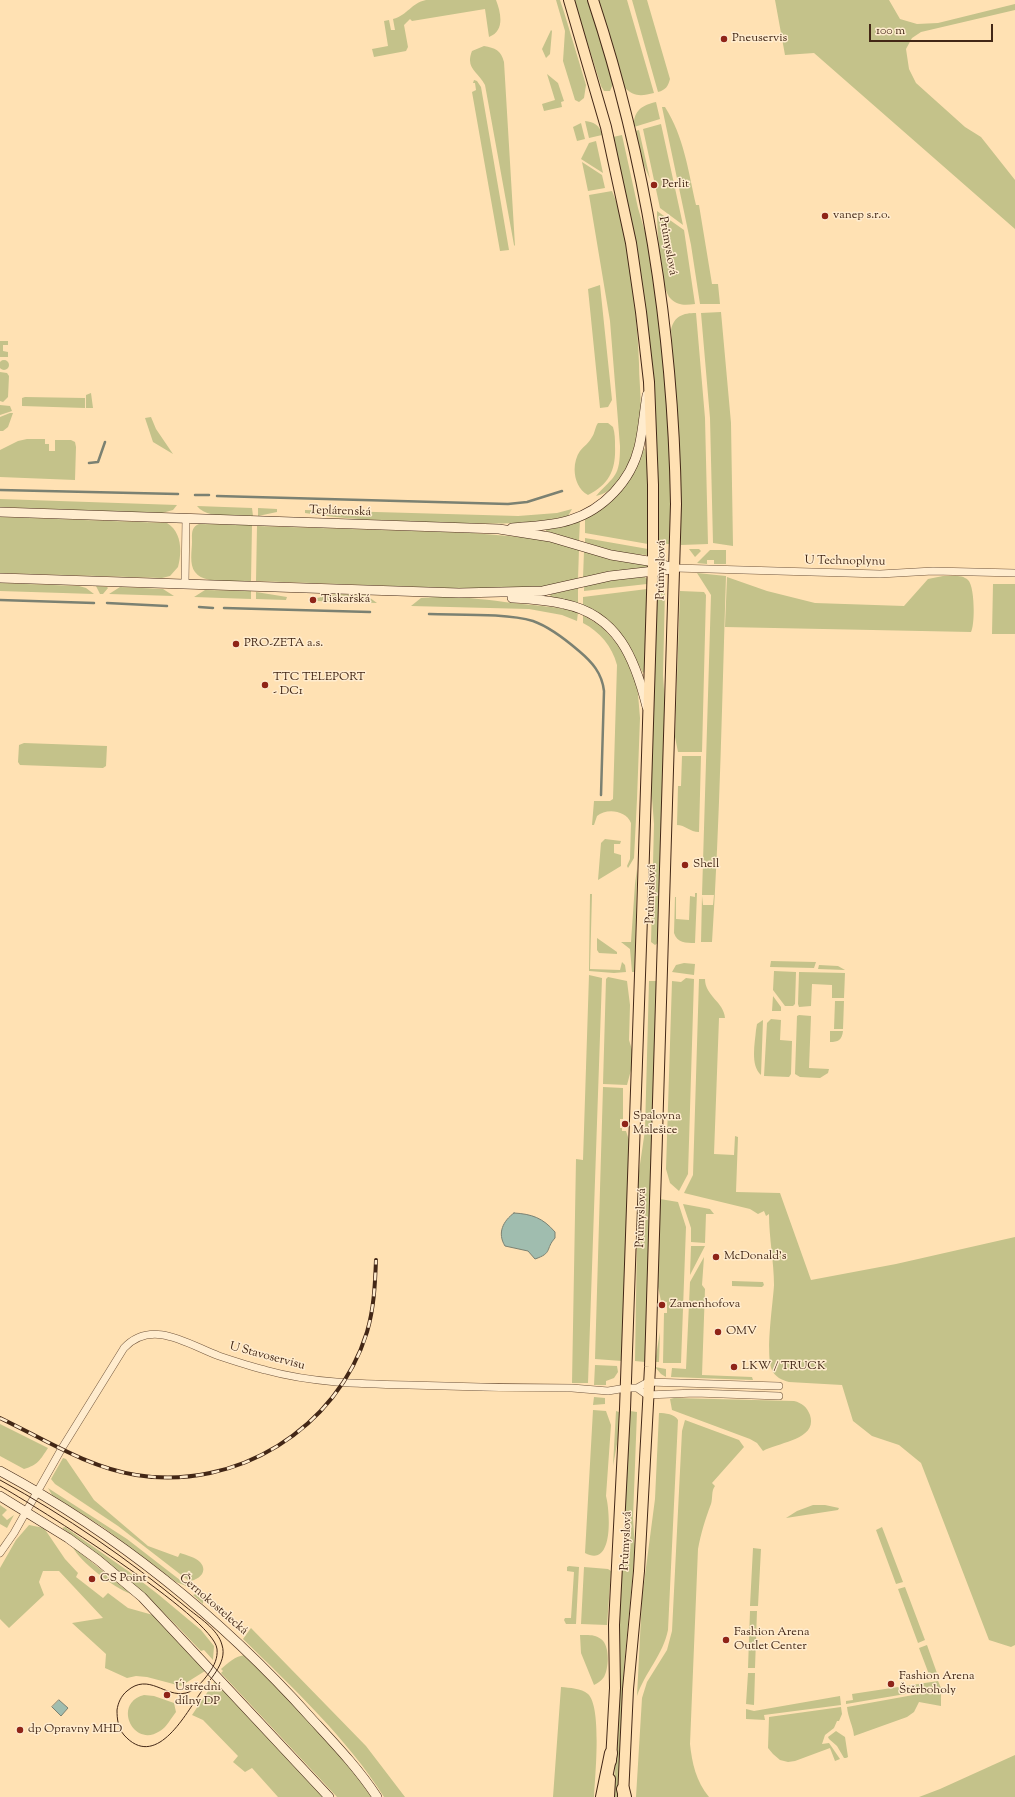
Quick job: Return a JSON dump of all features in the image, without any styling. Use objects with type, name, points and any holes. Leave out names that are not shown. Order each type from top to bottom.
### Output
[{"type":"highway","points":[[602,1797],[612,1753]]},
{"type":"main road","name":"Průmyslová","points":[[569,0],[599,99],[624,205],[638,289],[649,382],[653,485],[653,567],[626,1388],[614,1625],[615,1688],[609,1797]]},
{"type":"main road","name":"Průmyslová","points":[[593,0],[630,130],[643,187],[661,294],[674,425],[676,504],[657,1160],[648,1382],[639,1571],[627,1696],[623,1794]]},
{"type":"street","points":[[499,529],[552,524],[571,520],[590,511],[611,495],[628,474],[637,453],[649,382]]},
{"type":"street","name":"Teplárenská","points":[[0,512],[499,529],[550,537],[653,567],[675,568]]},
{"type":"street","points":[[185,584],[186,518]]},
{"type":"street","points":[[0,578],[458,593],[543,591],[653,567]]},
{"type":"street","name":"U Technoplynu","points":[[675,568],[880,574],[933,571],[1015,573]]},
{"type":"street","points":[[458,593],[564,604],[580,609],[597,618],[617,636],[633,662],[648,712]]},
{"type":"street","name":"U Stavoservisu","points":[[0,1554],[124,1348],[130,1342],[143,1335],[169,1335],[218,1356],[258,1368],[310,1379],[343,1383],[572,1388],[581,1390],[637,1388]]},
{"type":"street","points":[[637,1388],[648,1382],[779,1386]]},
{"type":"street","points":[[637,1388],[647,1394],[695,1393],[779,1396]]},
{"type":"street","name":"Černokostelecká","points":[[0,1471],[21,1482],[85,1522],[138,1559],[230,1635],[286,1690],[357,1770],[377,1797]]},
{"type":"street","points":[[0,1496],[86,1550],[142,1597],[329,1797]]},
{"type":"shaded area","points":[[426,0],[496,0],[500,16],[500,26],[498,31],[489,37],[485,9],[412,21],[410,19],[404,25],[408,47],[406,51],[374,57],[372,49],[388,46],[384,21],[389,20],[391,30],[395,30],[393,19]]},
{"type":"shaded area","points":[[556,0],[560,0],[586,85],[584,98],[579,102],[575,100],[563,61],[565,31]]},
{"type":"shaded area","points":[[574,0],[588,0],[613,84],[610,91],[604,91],[601,86]]},
{"type":"shaded area","points":[[598,0],[627,0],[654,93],[638,95],[628,91],[625,88]]},
{"type":"shaded area","points":[[632,0],[647,0],[670,79],[666,87],[658,92]]},
{"type":"shaded area","points":[[775,0],[889,0],[900,19],[917,24],[938,23],[1015,4],[1015,10],[921,32],[912,38],[906,49],[909,69],[916,83],[965,127],[981,137],[1015,180],[1015,229],[814,53],[785,55]]},
{"type":"shaded area","points":[[551,30],[550,54],[546,58],[542,49]]},
{"type":"shaded area","points":[[484,46],[497,50],[504,62],[515,246],[485,85],[473,70],[470,62],[472,51]]},
{"type":"shaded area","points":[[547,74],[558,83],[564,101],[561,102],[562,107],[544,111],[542,104],[555,100]]},
{"type":"shaded area","points":[[474,80],[477,81],[481,87],[509,250],[500,251],[472,92],[476,90],[475,83],[473,83]]},
{"type":"shaded area","points":[[656,102],[660,119],[634,127],[635,117],[639,110]]},
{"type":"shaded area","points":[[662,107],[665,107],[671,118],[681,142],[696,205],[699,205],[712,284],[718,284],[720,304],[700,304],[691,245]]},
{"type":"shaded area","points":[[585,121],[596,125],[600,129],[602,135],[589,138]]},
{"type":"shaded area","points":[[581,123],[585,139],[577,141],[573,127]]},
{"type":"shaded area","points":[[661,124],[683,225],[660,208],[643,129]]},
{"type":"shaded area","points":[[639,130],[650,179],[643,163],[635,131]]},
{"type":"shaded area","points":[[622,135],[638,208],[650,249],[656,289],[665,370],[670,461],[671,544],[658,544],[657,447],[653,378],[635,242],[613,137]]},
{"type":"shaded area","points":[[596,141],[603,173],[581,159],[589,143]]},
{"type":"shaded area","points":[[582,162],[602,175],[605,188],[588,191]]},
{"type":"shaded area","points":[[612,191],[623,227],[633,289],[638,339],[641,412],[636,441],[628,465],[615,485],[606,492],[596,496],[615,475],[619,464],[620,446],[610,321],[589,195]]},
{"type":"shaded area","points":[[657,211],[684,230],[695,304],[685,305],[676,303],[667,293],[660,258]]},
{"type":"shaded area","points":[[600,285],[612,400],[608,407],[600,408],[588,289]]},
{"type":"shaded area","points":[[721,312],[731,423],[733,546],[713,543],[710,418],[701,313]]},
{"type":"shaded area","points":[[696,313],[705,418],[708,544],[681,545],[679,437],[671,330],[674,321],[677,318],[683,315]]},
{"type":"shaded area","points":[[0,341],[8,341],[8,345],[3,345],[3,351],[8,352],[8,357],[0,357]]},
{"type":"shaded area","points":[[2,360],[6,360],[9,365],[6,370],[2,370],[-1,367],[-1,363]]},
{"type":"shaded area","points":[[0,372],[7,373],[9,376],[8,397],[3,402],[0,401]]},
{"type":"shaded area","points":[[91,393],[93,408],[86,408],[86,395]]},
{"type":"shaded area","points":[[22,398],[85,398],[85,408],[22,406]]},
{"type":"shaded area","points":[[0,405],[10,406],[12,411],[0,415]]},
{"type":"shaded area","points":[[13,413],[8,427],[3,431],[0,431],[0,417]]},
{"type":"shaded area","points":[[151,417],[156,429],[173,454],[153,442],[145,418]]},
{"type":"shaded area","points":[[598,423],[608,423],[613,427],[615,439],[614,462],[613,469],[606,481],[596,491],[588,495],[579,487],[575,475],[575,462],[580,451],[593,435]]},
{"type":"shaded area","points":[[27,439],[45,439],[45,444],[49,444],[49,451],[55,451],[55,440],[71,440],[75,442],[75,480],[0,477],[0,450],[18,441]]},
{"type":"shaded area","points":[[645,448],[648,471],[648,544],[585,533],[585,517],[597,511]]},
{"type":"shaded area","points":[[0,499],[177,505],[173,510],[162,513],[0,507]]},
{"type":"shaded area","points":[[197,506],[252,508],[253,516],[215,515],[202,510]]},
{"type":"shaded area","points":[[258,508],[277,509],[277,512],[258,516]]},
{"type":"shaded area","points":[[572,509],[568,516],[533,522],[498,524],[366,519],[305,513],[305,510],[518,516],[557,513]]},
{"type":"shaded area","points":[[0,517],[167,523],[176,532],[180,543],[178,567],[170,576],[162,578],[0,573]]},
{"type":"shaded area","points":[[580,520],[579,541],[546,531],[546,529]]},
{"type":"shaded area","points":[[199,524],[252,525],[251,581],[213,581],[199,576],[195,572],[191,561],[192,534],[193,529]]},
{"type":"shaded area","points":[[257,526],[472,533],[533,538],[557,542],[579,549],[578,579],[546,587],[477,589],[256,581]]},
{"type":"shaded area","points":[[585,538],[648,549],[648,554],[631,554],[615,551],[585,542]]},
{"type":"shaded area","points":[[689,549],[699,549],[701,551],[695,557]]},
{"type":"shaded area","points":[[710,550],[726,550],[726,564],[714,564],[714,560],[707,560],[707,564],[697,563]]},
{"type":"shaded area","points":[[584,551],[648,565],[648,567],[583,578]]},
{"type":"shaded area","points":[[697,573],[726,576],[719,804],[712,942],[701,942],[702,896],[703,905],[713,905],[714,895],[702,895],[711,595]]},
{"type":"shaded area","points":[[943,576],[963,577],[968,580],[970,584],[974,606],[971,632],[725,627],[727,577],[767,591],[815,603],[904,606],[928,579]]},
{"type":"shaded area","points":[[645,577],[648,580],[647,584],[584,591],[584,586],[616,579]]},
{"type":"shaded area","points":[[0,583],[79,586],[86,588],[94,594],[0,591]]},
{"type":"shaded area","points":[[993,584],[1015,584],[1015,634],[992,634]]},
{"type":"shaded area","points":[[96,586],[108,588],[103,594],[100,594]]},
{"type":"shaded area","points":[[120,587],[163,589],[174,596],[109,594]]},
{"type":"shaded area","points":[[578,588],[578,603],[550,597],[551,594]]},
{"type":"shaded area","points":[[647,589],[643,673],[626,642],[583,605],[583,597]]},
{"type":"shaded area","points":[[205,590],[251,591],[251,599],[194,597]]},
{"type":"shaded area","points":[[657,590],[665,590],[663,675],[666,719],[659,942],[655,945],[651,942],[654,824],[651,785]]},
{"type":"shaded area","points":[[680,591],[704,592],[706,595],[702,752],[678,752],[675,737]]},
{"type":"shaded area","points":[[256,592],[287,597],[286,600],[256,599]]},
{"type":"shaded area","points":[[336,594],[366,595],[377,603],[317,601],[317,598]]},
{"type":"shaded area","points":[[421,598],[467,598],[554,607],[578,612],[577,621],[562,615],[529,609],[411,606]]},
{"type":"shaded area","points":[[583,615],[601,626],[623,651],[636,683],[638,694],[640,718],[634,858],[628,868],[627,866],[630,859],[631,823],[625,815],[610,811],[601,813],[597,816],[594,825],[592,825],[594,801],[610,801],[613,799],[617,665],[609,646],[600,635],[583,623]]},
{"type":"shaded area","points":[[24,743],[107,746],[106,766],[103,768],[20,765],[18,762],[19,745]]},
{"type":"shaded area","points":[[682,756],[701,756],[699,832],[677,825],[678,786],[681,786]]},
{"type":"shaded area","points":[[605,839],[621,841],[620,844],[614,844],[614,853],[621,855],[621,866],[598,880],[601,843]]},
{"type":"shaded area","points":[[637,869],[635,972],[632,972],[630,949],[621,942],[631,942]]},
{"type":"shaded area","points":[[695,893],[697,893],[695,943],[680,941],[674,933],[675,897],[676,919],[689,920],[690,896],[695,897]]},
{"type":"shaded area","points":[[590,894],[592,894],[590,969],[620,970],[622,962],[625,965],[626,972],[614,973],[589,971]]},
{"type":"shaded area","points":[[597,938],[617,952],[617,954],[599,953],[597,950]]},
{"type":"shaded area","points":[[771,961],[816,962],[814,968],[770,967]]},
{"type":"shaded area","points":[[684,963],[695,964],[694,975],[672,972],[676,965]]},
{"type":"shaded area","points":[[819,965],[838,966],[845,970],[818,969]]},
{"type":"shaded area","points":[[774,971],[796,972],[795,1004],[793,1006],[785,1006],[773,990]]},
{"type":"shaded area","points":[[799,972],[845,973],[844,998],[832,998],[832,985],[812,984],[811,1006],[799,1007]]},
{"type":"shaded area","points":[[589,975],[602,978],[588,1383],[572,1383],[576,1159],[583,1160]]},
{"type":"shaded area","points":[[608,977],[627,981],[630,1005],[629,1040],[633,1053],[632,1066],[627,1085],[603,1084],[606,979]]},
{"type":"shaded area","points":[[686,978],[694,979],[688,1174],[679,1191],[670,1183],[666,1169],[672,981],[681,982]]},
{"type":"shaded area","points":[[699,979],[705,979],[708,990],[724,1012],[725,1018],[719,1018],[714,1154],[734,1155],[735,1136],[738,1137],[736,1192],[780,1193],[811,1280],[896,1264],[1015,1237],[1015,1645],[1011,1647],[989,1640],[921,1463],[899,1445],[872,1436],[853,1421],[842,1385],[789,1382],[779,1378],[773,1372],[769,1353],[774,1285],[769,1214],[766,1216],[764,1211],[758,1214],[750,1209],[684,1193],[693,1175]]},
{"type":"shaded area","points":[[649,981],[657,981],[645,1362],[635,1361],[638,1178],[645,1130]]},
{"type":"shaded area","points":[[773,996],[781,1007],[781,1011],[772,1011]]},
{"type":"shaded area","points":[[835,1001],[844,1001],[843,1029],[834,1029]]},
{"type":"shaded area","points":[[797,1016],[811,1016],[809,1068],[829,1069],[828,1073],[820,1078],[800,1077],[795,1074]]},
{"type":"shaded area","points":[[771,1019],[781,1020],[780,1040],[792,1041],[791,1074],[789,1077],[764,1076],[767,1023]]},
{"type":"shaded area","points":[[763,1020],[761,1075],[755,1066],[754,1054],[757,1024]]},
{"type":"shaded area","points":[[830,1031],[843,1031],[842,1037],[835,1042],[830,1042]]},
{"type":"shaded area","points":[[603,1087],[623,1088],[623,1119],[620,1119],[620,1128],[622,1128],[622,1131],[626,1131],[630,1143],[622,1361],[595,1359]]},
{"type":"shaded area","points":[[660,1199],[678,1202],[686,1227],[681,1363],[663,1363],[664,1313],[667,1313],[667,1302],[661,1301],[657,1282]]},
{"type":"shaded area","points":[[683,1204],[710,1209],[714,1214],[706,1214],[705,1243],[691,1242],[691,1228]]},
{"type":"shaded area","points":[[514,1213],[532,1216],[542,1220],[551,1227],[555,1232],[555,1238],[547,1253],[535,1259],[528,1251],[505,1246],[501,1236],[502,1228],[510,1216]]},
{"type":"shaded area","points":[[691,1246],[705,1246],[690,1275]]},
{"type":"shaded area","points":[[704,1257],[702,1285],[705,1289],[702,1375],[752,1377],[753,1380],[671,1377],[672,1368],[686,1369],[690,1282]]},
{"type":"shaded area","points":[[732,1281],[763,1282],[764,1285],[762,1287],[732,1286]]},
{"type":"shaded area","points":[[660,1332],[659,1362],[655,1362]]},
{"type":"shaded area","points":[[595,1365],[617,1366],[618,1372],[614,1378],[606,1381],[606,1385],[594,1385]]},
{"type":"shaded area","points":[[655,1367],[666,1369],[666,1377],[661,1374]]},
{"type":"shaded area","points":[[594,1397],[605,1398],[605,1404],[593,1405]]},
{"type":"shaded area","points":[[670,1399],[794,1401],[802,1404],[806,1408],[810,1415],[811,1423],[808,1430],[803,1435],[763,1451],[757,1443],[750,1439],[672,1410]]},
{"type":"shaded area","points":[[593,1410],[606,1411],[611,1425],[606,1496],[609,1525],[608,1536],[601,1553],[594,1556],[585,1553]]},
{"type":"shaded area","points":[[616,1411],[619,1412],[619,1433],[613,1466]]},
{"type":"shaded area","points":[[630,1411],[637,1412],[633,1518],[635,1550],[624,1667],[618,1797],[613,1797],[620,1688],[618,1640]]},
{"type":"shaded area","points":[[659,1413],[672,1415],[678,1420],[668,1630],[666,1639],[640,1687],[637,1696],[642,1598],[655,1499]]},
{"type":"shaded area","points":[[685,1420],[739,1440],[744,1447],[712,1483],[715,1486],[713,1490],[712,1502],[703,1526],[698,1549],[690,1744],[695,1772],[709,1797],[636,1797],[642,1698],[647,1682],[667,1650],[672,1631],[682,1431]]},
{"type":"shaded area","points":[[0,1424],[48,1448],[38,1462],[33,1466],[24,1469],[0,1456]]},
{"type":"shaded area","points":[[63,1458],[66,1459],[94,1500],[148,1546],[178,1557],[180,1553],[196,1559],[200,1562],[203,1569],[201,1575],[196,1579],[189,1581],[118,1526],[55,1484],[51,1479]]},
{"type":"shaded area","points":[[48,1488],[127,1539],[189,1587],[176,1582],[104,1528],[52,1495]]},
{"type":"shaded area","points":[[0,1505],[7,1510],[2,1515],[7,1520],[14,1515],[7,1528],[0,1524]]},
{"type":"shaded area","points":[[813,1505],[825,1505],[839,1508],[838,1510],[786,1518],[797,1511]]},
{"type":"shaded area","points":[[29,1525],[44,1528],[65,1559],[78,1573],[76,1577],[103,1598],[108,1593],[128,1608],[153,1615],[205,1671],[181,1686],[147,1677],[136,1676],[127,1678],[105,1668],[106,1654],[72,1623],[103,1618],[59,1571],[43,1571],[39,1582],[44,1595],[9,1628],[0,1619],[0,1568],[16,1540]]},
{"type":"shaded area","points":[[65,1527],[128,1571],[201,1630],[214,1646],[213,1660],[204,1650],[201,1651],[168,1617],[118,1571],[62,1528]]},
{"type":"shaded area","points":[[882,1527],[903,1582],[896,1584],[876,1530]]},
{"type":"shaded area","points":[[72,1546],[131,1594],[115,1586],[98,1574],[82,1560]]},
{"type":"shaded area","points":[[753,1548],[761,1549],[758,1606],[750,1606]]},
{"type":"shaded area","points":[[567,1567],[579,1567],[576,1624],[566,1624],[564,1620],[565,1618],[571,1618],[574,1572],[567,1571]]},
{"type":"shaded area","points":[[584,1567],[608,1569],[611,1571],[607,1625],[581,1624]]},
{"type":"shaded area","points":[[905,1587],[925,1640],[918,1643],[898,1589]]},
{"type":"shaded area","points":[[201,1592],[203,1593],[203,1604],[193,1595]]},
{"type":"shaded area","points":[[750,1611],[757,1611],[755,1668],[748,1668]]},
{"type":"shaded area","points":[[251,1628],[366,1746],[405,1797],[384,1797],[353,1754],[336,1734],[243,1639]]},
{"type":"shaded area","points":[[580,1635],[596,1636],[604,1642],[606,1646],[608,1663],[606,1673],[602,1680],[594,1685],[581,1653]]},
{"type":"shaded area","points":[[927,1645],[938,1676],[930,1677],[919,1648]]},
{"type":"shaded area","points":[[245,1655],[328,1741],[358,1778],[371,1797],[337,1797],[221,1673],[223,1671],[221,1669],[229,1662],[235,1658]]},
{"type":"shaded area","points":[[748,1673],[755,1673],[754,1705],[746,1704]]},
{"type":"shaded area","points":[[215,1681],[324,1797],[278,1797],[252,1768],[245,1772],[233,1762],[238,1756],[203,1720],[192,1715]]},
{"type":"shaded area","points":[[938,1681],[941,1688],[846,1704],[846,1701],[853,1700],[852,1694]]},
{"type":"shaded area","points":[[561,1687],[582,1691],[588,1694],[592,1701],[595,1713],[597,1742],[594,1797],[553,1797]]},
{"type":"shaded area","points":[[941,1690],[941,1706],[919,1702],[914,1712],[907,1717],[854,1736],[847,1707]]},
{"type":"shaded area","points":[[144,1695],[154,1696],[174,1703],[176,1712],[167,1725],[160,1731],[150,1735],[142,1734],[135,1730],[130,1723],[128,1715],[129,1707],[134,1700]]},
{"type":"shaded area","points":[[840,1696],[841,1705],[764,1715],[765,1720],[746,1719],[746,1709],[754,1711]]},
{"type":"shaded area","points":[[59,1700],[68,1708],[61,1716],[52,1707]]},
{"type":"shaded area","points":[[841,1707],[842,1714],[839,1721],[837,1721],[834,1728],[825,1735],[822,1744],[829,1743],[840,1759],[835,1761],[830,1748],[795,1761],[788,1762],[780,1760],[768,1748],[769,1717]]},
{"type":"shaded area","points":[[836,1731],[845,1737],[848,1757],[846,1758],[844,1758],[837,1746],[828,1737]]},
{"type":"shaded area","points":[[1015,1755],[1015,1797],[919,1797],[940,1789]]},
{"type":"waterway","points":[[89,463],[98,462],[105,442]]},
{"type":"waterway","points":[[0,490],[178,494]]},
{"type":"waterway","points":[[217,496],[508,504],[527,502],[562,491]]},
{"type":"waterway","points":[[195,495],[209,495]]},
{"type":"waterway","points":[[0,600],[94,603]]},
{"type":"waterway","points":[[107,603],[167,606]]},
{"type":"waterway","points":[[199,607],[213,608]]},
{"type":"waterway","points":[[224,608],[370,612]]},
{"type":"waterway","points":[[429,614],[496,616],[522,618],[533,621],[557,634],[588,659],[599,673],[604,691],[601,795]]},
{"type":"tram line","points":[[0,1480],[73,1523],[119,1555],[202,1619],[220,1639],[223,1652],[220,1665],[216,1672],[177,1727],[157,1744],[147,1747],[136,1744],[124,1735],[119,1726],[117,1717],[117,1710],[120,1700],[127,1691],[135,1686],[143,1684],[178,1694],[186,1693],[196,1688],[209,1673],[216,1659],[217,1649],[208,1634],[187,1613],[156,1588],[83,1537],[0,1486]]},
{"type":"railway","points":[[0,1418],[83,1459],[100,1466],[136,1475],[173,1477],[210,1473],[245,1462],[278,1446],[307,1424],[332,1398],[353,1367],[367,1332],[371,1314],[374,1296],[376,1260]]},
{"type":"place","name":"Pneuservis","points":[[724,39]]},
{"type":"place","name":"Perlit","points":[[654,185]]},
{"type":"place","name":"vanep s.r.o.","points":[[825,216]]},
{"type":"place","name":"Tiskařská","points":[[313,600]]},
{"type":"place","name":"PRO-ZETA a.s.","points":[[236,644]]},
{"type":"place","name":"TTC TELEPORT - DC1","points":[[265,685]]},
{"type":"place","name":"Shell","points":[[685,865]]},
{"type":"place","name":"Spalovna Malešice","points":[[625,1124]]},
{"type":"place","name":"McDonald's","points":[[716,1257]]},
{"type":"place","name":"Zamenhofova","points":[[662,1305]]},
{"type":"place","name":"OMV","points":[[718,1332]]},
{"type":"place","name":"LKW / TRUCK","points":[[734,1367]]},
{"type":"place","name":"CS Point","points":[[92,1579]]},
{"type":"place","name":"Fashion Arena Outlet Center","points":[[726,1640]]},
{"type":"place","name":"Fashion Arena Štěrboholy","points":[[891,1684]]},
{"type":"place","name":"Ústřední dílny DP","points":[[167,1695]]},
{"type":"place","name":"dp Opravny MHD","points":[[20,1730]]}]
